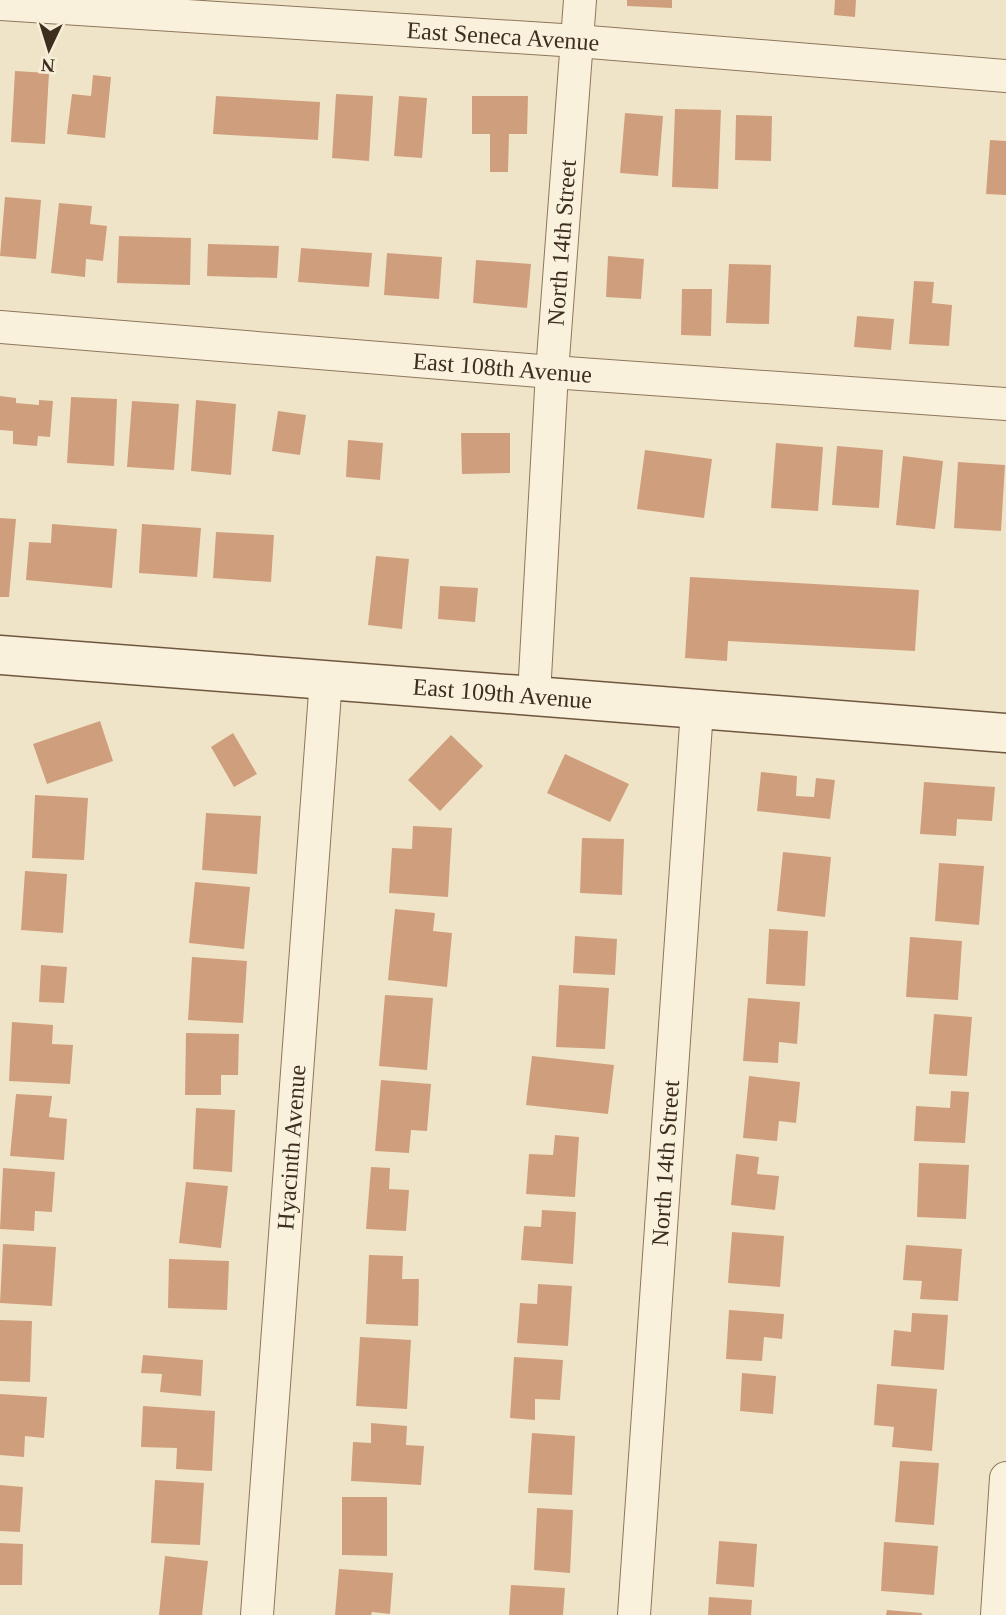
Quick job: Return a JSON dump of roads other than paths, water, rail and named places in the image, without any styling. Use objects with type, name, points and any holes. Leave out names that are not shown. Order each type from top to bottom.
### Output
[{"type":"street","name":"North 14th Street","points":[[534,695],[552,372],[580,0]]},
{"type":"street","name":"East Seneca Avenue","points":[[0,4],[577,41],[1006,76]]},
{"type":"street","name":"East 108th Avenue","points":[[0,327],[552,372],[1006,404]]},
{"type":"street","name":"East 109th Avenue","points":[[0,655],[1006,733]]},
{"type":"street","name":"Hyacinth Avenue","points":[[257,1615],[326,679]]},
{"type":"street","name":"North 14th Street","points":[[634,1615],[697,710]]},
{"type":"street","points":[[997,1615],[1006,1478]]}]
